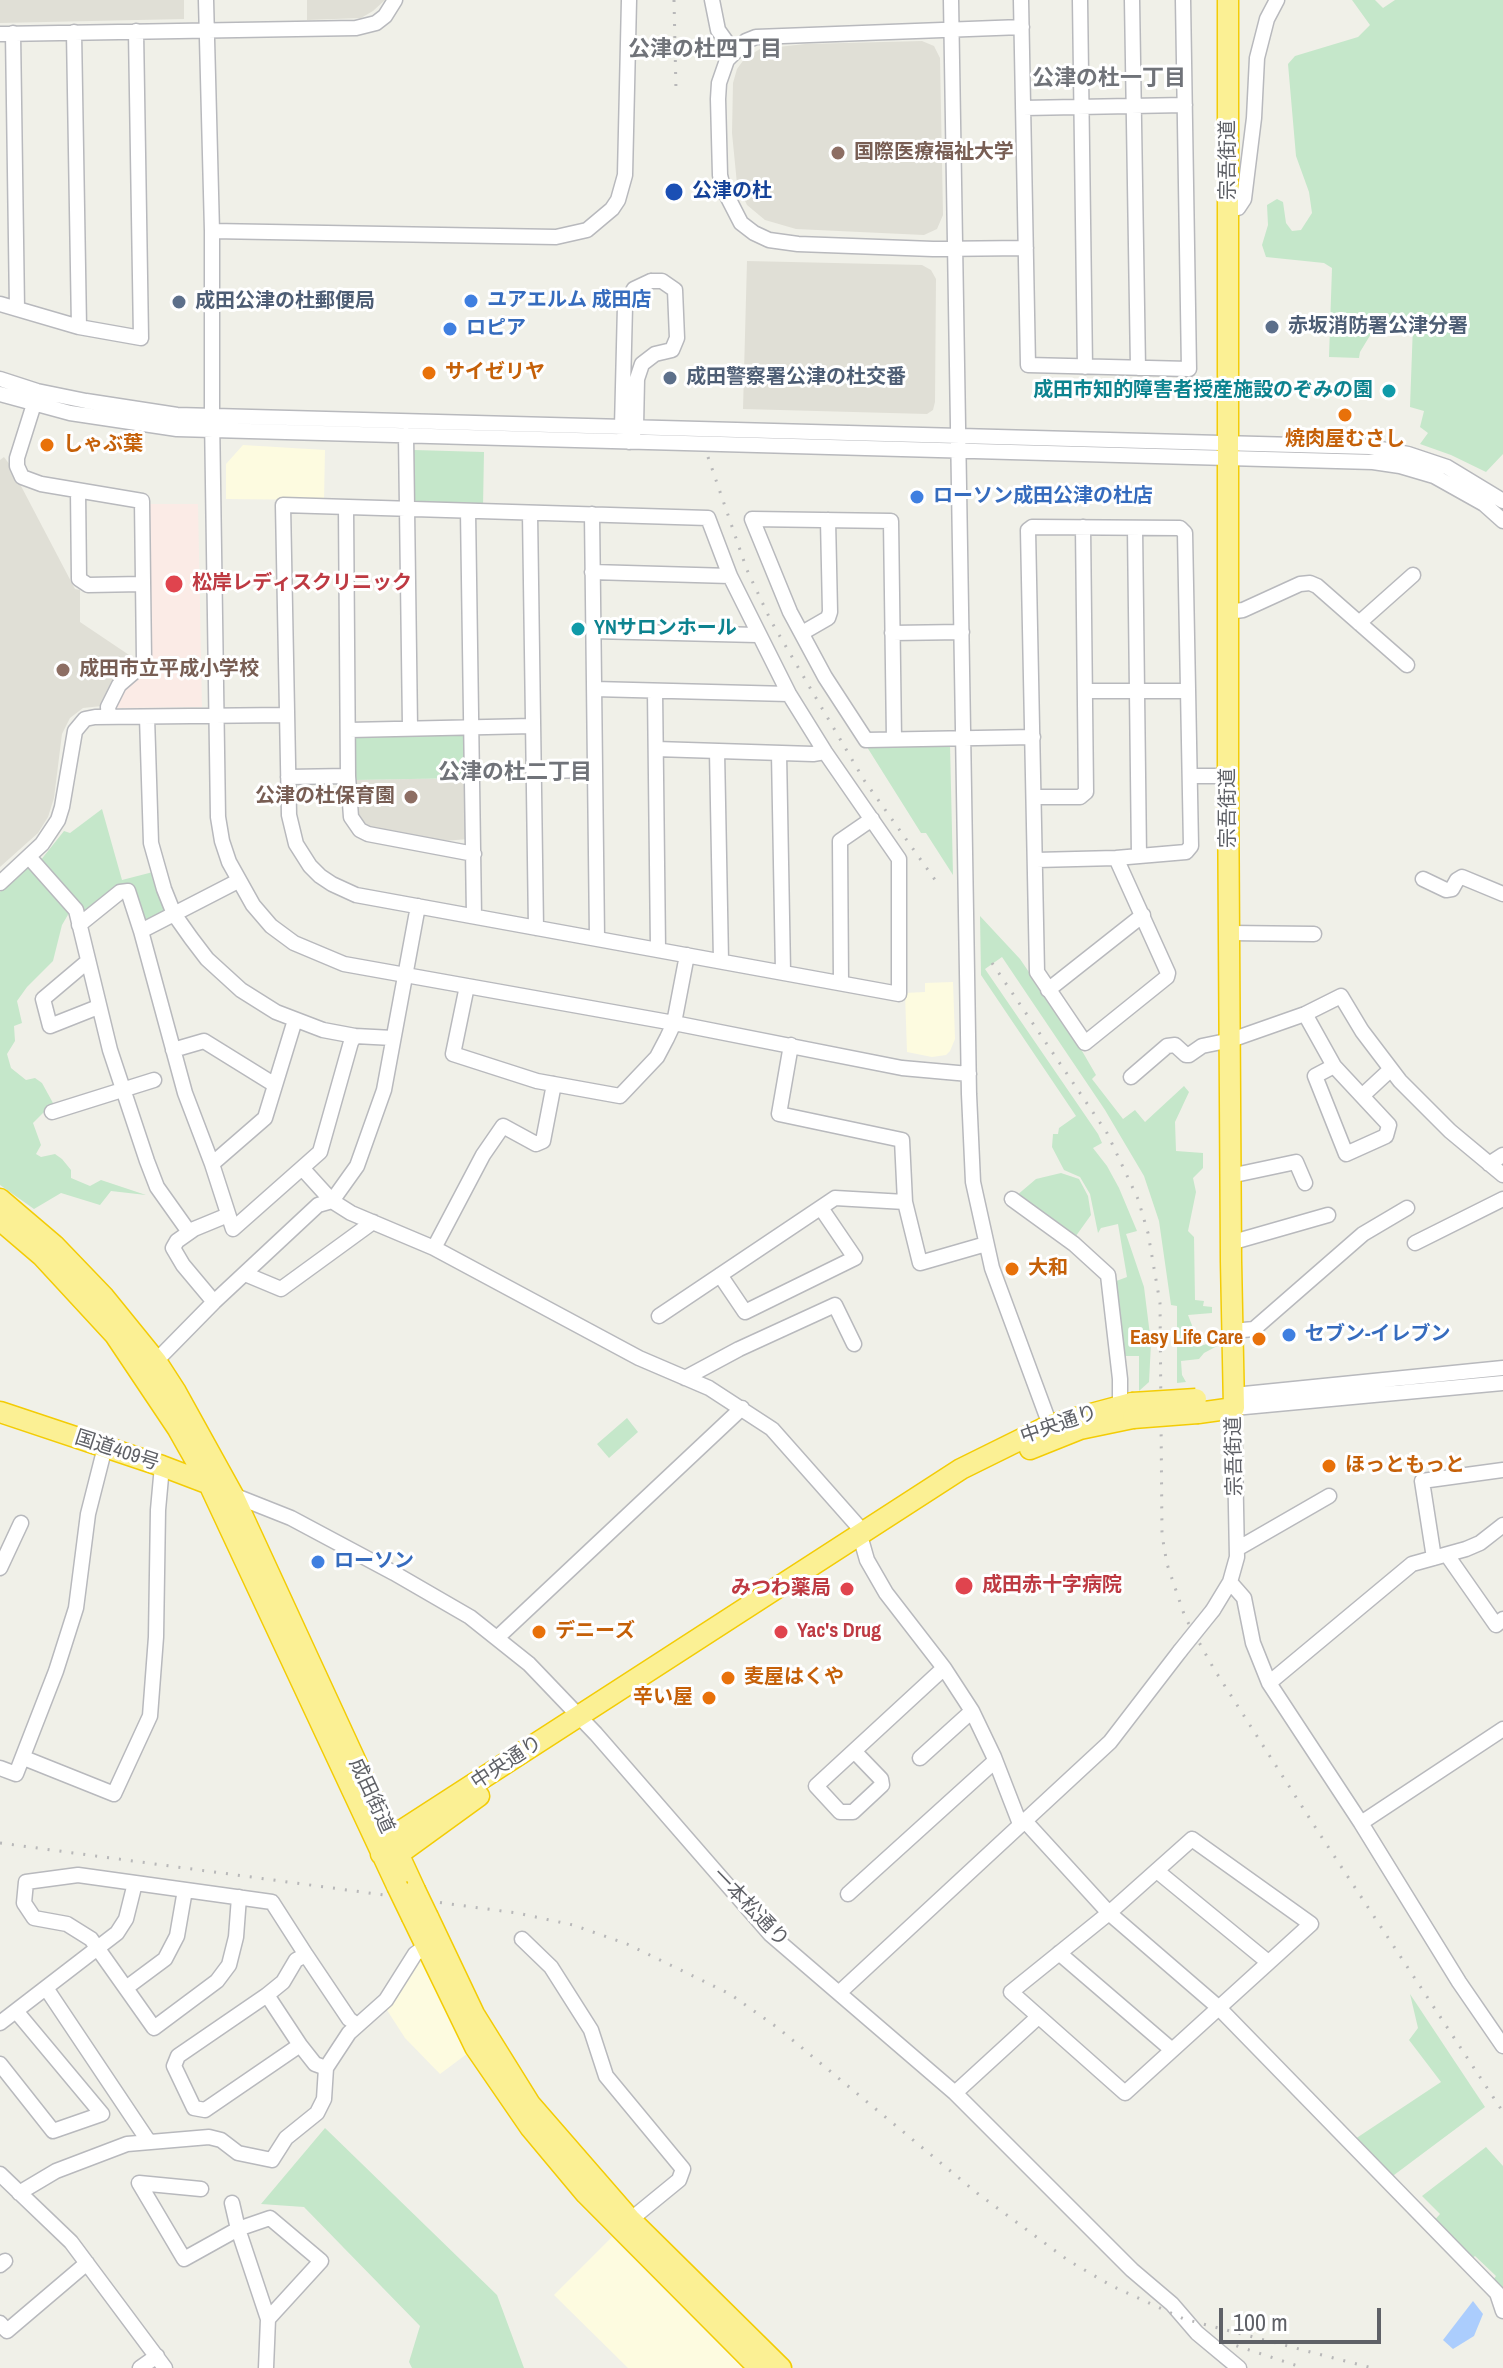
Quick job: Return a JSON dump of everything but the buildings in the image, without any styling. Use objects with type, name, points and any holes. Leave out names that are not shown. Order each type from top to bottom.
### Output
[{"type":"highway","name":"宗吾街道","points":[[1228,0],[1228,776],[1230,1243],[1234,1402]]},
{"type":"highway","name":"成田街道","points":[[0,1199],[54,1245],[94,1286],[156,1361],[209,1449],[233,1495],[420,1917],[523,2094],[625,2224],[759,2368]]},
{"type":"highway","name":"成田街道","points":[[0,1220],[42,1256],[115,1335],[178,1429],[209,1484],[390,1849]]},
{"type":"highway","name":"中央通り","points":[[862,1542],[961,1469],[1050,1425],[1128,1409],[1234,1402]]},
{"type":"highway","name":"中央通り","points":[[390,1849],[862,1542],[1018,1453],[1128,1409]]},
{"type":"highway","name":"国道409号","points":[[0,1412],[162,1466],[233,1495]]},
{"type":"highway","name":"成田街道","points":[[420,1917],[426,1946],[457,2014],[501,2087],[557,2162],[781,2368]]},
{"type":"street","points":[[206,0],[212,231],[218,817],[222,841],[238,881],[253,905],[271,926],[294,943],[344,964],[674,1023],[902,1068],[969,1074]]},
{"type":"street","points":[[17,309],[7,33],[367,27],[385,16],[395,0]]},
{"type":"street","points":[[212,231],[556,237],[587,230],[612,209],[625,175],[629,0]]},
{"type":"street","points":[[712,0],[718,30],[733,51]]},
{"type":"street","points":[[951,0],[957,452],[973,1182],[992,1268],[1050,1425]]},
{"type":"street","points":[[1021,0],[1028,365],[1189,369],[1183,0]]},
{"type":"street","points":[[1080,0],[1085,367]]},
{"type":"street","points":[[1132,0],[1138,368]]},
{"type":"street","points":[[1229,210],[1238,208],[1244,199],[1254,118],[1257,58],[1267,19],[1277,0]]},
{"type":"street","points":[[1022,27],[756,37],[746,41],[733,51],[719,83],[720,175],[727,200],[741,223],[754,233],[783,243],[956,250],[1026,248]]},
{"type":"street","points":[[0,304],[79,327],[141,338],[136,31]]},
{"type":"street","points":[[74,32],[79,327]]},
{"type":"street","points":[[1023,108],[1185,105]]},
{"type":"street","points":[[629,427],[642,364],[655,354],[672,350],[677,338],[677,296],[670,285],[662,281],[642,284],[628,296],[625,306],[629,442]]},
{"type":"street","points":[[0,379],[37,391],[118,408],[212,423],[309,433],[957,452],[1228,452],[1341,445],[1408,454],[1447,467],[1503,501]]},
{"type":"street","points":[[0,394],[119,422],[629,427],[957,436],[1348,460],[1400,466],[1449,483],[1484,504],[1503,521]]},
{"type":"street","points":[[34,404],[17,458],[18,471],[28,481],[142,501],[144,660],[119,685],[108,707],[109,717]]},
{"type":"street","points":[[406,435],[410,727]]},
{"type":"street","points":[[78,491],[79,579],[88,585],[142,584]]},
{"type":"street","points":[[283,505],[407,509],[708,518],[757,635],[789,694],[899,859],[899,994],[344,890],[310,866],[291,830],[283,505]]},
{"type":"street","points":[[346,507],[350,812],[363,833],[474,854]]},
{"type":"street","points":[[468,511],[474,916]]},
{"type":"street","points":[[530,513],[536,928]]},
{"type":"street","points":[[592,514],[597,938]]},
{"type":"street","points":[[894,739],[891,521],[752,519],[790,612],[825,677],[866,740],[1033,737]]},
{"type":"street","points":[[802,633],[828,618],[830,612],[828,520]]},
{"type":"street","points":[[1036,860],[1116,858],[1189,850],[1185,533],[1180,528],[1032,527],[1028,530],[1037,972],[1085,1043],[1167,977],[1168,973],[1116,858]]},
{"type":"street","points":[[1034,797],[1085,796],[1083,527]]},
{"type":"street","points":[[1135,528],[1139,856]]},
{"type":"street","points":[[592,572],[730,576]]},
{"type":"street","points":[[1359,623],[1413,575]]},
{"type":"street","points":[[1228,612],[1243,610],[1300,584],[1310,583],[1407,665]]},
{"type":"street","points":[[593,631],[757,635]]},
{"type":"street","points":[[892,633],[962,632]]},
{"type":"street","points":[[594,689],[789,694]]},
{"type":"street","points":[[655,691],[658,949]]},
{"type":"street","points":[[1086,691],[1188,691]]},
{"type":"street","points":[[0,883],[29,857],[58,820],[77,726],[90,718],[286,715]]},
{"type":"street","points":[[147,717],[151,843],[174,914],[207,959],[260,1003],[295,1020],[355,1036],[393,1038]]},
{"type":"street","points":[[349,730],[533,726]]},
{"type":"street","points":[[656,749],[825,752]]},
{"type":"street","points":[[717,751],[721,961]]},
{"type":"street","points":[[779,753],[783,972]]},
{"type":"street","points":[[533,771],[595,770]]},
{"type":"street","points":[[288,777],[348,776]]},
{"type":"street","points":[[1190,776],[1228,776]]},
{"type":"street","points":[[841,983],[840,841],[872,819]]},
{"type":"street","points":[[29,857],[76,910],[98,1007],[157,1187],[189,1232]]},
{"type":"street","points":[[1423,879],[1446,890],[1452,889],[1462,877],[1503,894]]},
{"type":"street","points":[[141,931],[238,881]]},
{"type":"street","points":[[79,925],[120,892],[128,891],[185,1093],[233,1229],[320,1152],[355,1036]]},
{"type":"street","points":[[156,1361],[318,1205],[332,1201],[357,1166],[384,1090],[418,906]]},
{"type":"street","points":[[1048,990],[1143,915]]},
{"type":"street","points":[[1230,933],[1314,934]]},
{"type":"street","points":[[467,986],[453,1054],[554,1084],[620,1096],[657,1057],[674,1023],[687,955]]},
{"type":"street","points":[[88,961],[43,999],[50,1026],[98,1007]]},
{"type":"street","points":[[1131,1077],[1167,1046],[1175,1045],[1186,1055],[1202,1046],[1231,1040],[1305,1014],[1341,996],[1390,1070],[1435,1116],[1503,1175]]},
{"type":"street","points":[[1305,1014],[1334,1066],[1389,1125],[1386,1136],[1346,1154],[1315,1076],[1334,1066]]},
{"type":"street","points":[[212,1164],[265,1118],[295,1020]]},
{"type":"street","points":[[173,1050],[204,1041],[275,1085]]},
{"type":"street","points":[[791,1045],[779,1114],[902,1140],[905,1202],[920,1263],[986,1244]]},
{"type":"street","points":[[1362,1096],[1390,1070]]},
{"type":"street","points":[[52,1112],[154,1080]]},
{"type":"street","points":[[434,1248],[483,1155],[503,1126],[536,1144],[543,1141],[554,1084]]},
{"type":"street","points":[[1489,1164],[1503,1155]]},
{"type":"street","points":[[1230,1176],[1296,1162],[1305,1183]]},
{"type":"street","points":[[302,1168],[332,1201],[434,1248],[639,1358],[709,1388],[772,1429],[857,1525],[867,1560],[886,1593],[944,1668],[972,1711],[1022,1822],[1109,1913],[1218,2007],[1497,2293],[1503,2311]]},
{"type":"street","points":[[659,1316],[835,1198],[905,1202]]},
{"type":"street","points":[[1012,1199],[1074,1244],[1108,1275],[1120,1379],[1128,1409]]},
{"type":"street","points":[[1415,1243],[1503,1199]]},
{"type":"street","points":[[720,1275],[745,1312],[855,1258],[821,1208]]},
{"type":"street","points":[[1232,1331],[1254,1329],[1363,1234],[1407,1208]]},
{"type":"street","points":[[214,1302],[173,1248],[189,1232],[228,1215]]},
{"type":"street","points":[[1230,1243],[1328,1215]]},
{"type":"street","points":[[245,1274],[281,1289],[373,1222]]},
{"type":"street","points":[[685,1378],[739,1349],[835,1305],[854,1344]]},
{"type":"street","name":"中央通り","points":[[1234,1402],[1503,1368]]},
{"type":"street","name":"中央通り","points":[[1234,1402],[1503,1383]]},
{"type":"street","name":"宗吾街道","points":[[1022,1822],[1110,1742],[1213,1610],[1230,1582],[1237,1549],[1234,1402]]},
{"type":"street","points":[[497,1638],[742,1408]]},
{"type":"street","points":[[0,1768],[16,1774],[56,1671],[76,1608],[88,1514],[105,1447]]},
{"type":"street","points":[[24,1758],[114,1794],[150,1716],[162,1466]]},
{"type":"street","points":[[1503,1470],[1422,1481],[1440,1556],[1496,1625],[1503,1619]]},
{"type":"street","name":"一本松通り","points":[[233,1495],[291,1518],[383,1567],[456,1609],[529,1664],[584,1721],[770,1934],[955,2093],[1132,2270],[1172,2304],[1197,2333],[1239,2368]]},
{"type":"street","points":[[1237,1549],[1329,1496]]},
{"type":"street","points":[[0,1568],[6,1541],[21,1523]]},
{"type":"street","points":[[1269,1683],[1412,1564],[1480,1543],[1503,1525]]},
{"type":"street","points":[[1230,1582],[1244,1598],[1253,1643],[1269,1683],[1503,2046]]},
{"type":"street","points":[[854,1751],[881,1779],[882,1785],[853,1812],[840,1812],[816,1786],[944,1668]]},
{"type":"street","points":[[920,1758],[972,1711]]},
{"type":"street","points":[[1361,1823],[1503,1729]]},
{"type":"street","points":[[848,1894],[995,1761]]},
{"type":"street","points":[[840,1992],[1022,1822]]},
{"type":"street","points":[[1192,1839],[1311,1924],[1125,2093],[1011,1992],[1109,1913],[1192,1839]]},
{"type":"street","points":[[1157,1871],[1268,1962]]},
{"type":"street","points":[[239,1897],[236,1937],[229,1965],[217,1981],[154,2028],[91,1939],[67,1924],[34,1918],[24,1903],[26,1882],[78,1875],[239,1897],[272,1902],[349,2019],[357,2025]]},
{"type":"street","points":[[0,2023],[117,1933],[126,1919],[135,1883]]},
{"type":"street","points":[[126,1988],[165,1959],[177,1936],[185,1890]]},
{"type":"street","points":[[522,1939],[551,1967],[591,2030],[606,2076],[683,2169],[679,2180],[625,2224]]},
{"type":"street","points":[[19,2193],[56,2171],[127,2144],[209,2137],[221,2140],[238,2153],[272,2160],[286,2138],[317,2113],[324,2099],[326,2068],[357,2025],[386,2000],[415,1954],[426,1946]]},
{"type":"street","points":[[1059,1953],[1172,2050]]},
{"type":"street","points":[[300,2045],[205,2110],[194,2108],[174,2066],[178,2056],[283,1982],[296,1960],[306,1955]]},
{"type":"street","points":[[46,1988],[149,2142]]},
{"type":"street","points":[[267,1995],[315,2064],[326,2068]]},
{"type":"street","points":[[0,2064],[53,2131],[102,2114],[16,2011]]},
{"type":"street","points":[[955,2093],[1038,2017]]},
{"type":"street","points":[[0,2174],[71,2242],[161,2362],[140,2368]]},
{"type":"street","points":[[201,2189],[139,2183],[184,2259],[238,2229],[270,2218],[321,2261],[268,2319]]},
{"type":"street","points":[[232,2203],[268,2319],[266,2368]]},
{"type":"street","points":[[0,2323],[7,2331],[87,2263]]},
{"type":"shaded area","points":[[0,0],[184,0],[184,19],[0,23]]},
{"type":"shaded area","points":[[307,0],[385,0],[361,18],[307,20]]},
{"type":"shaded area","name":"国際医療福祉大学","points":[[922,41],[934,46],[940,58],[943,215],[937,229],[924,235],[796,229],[765,220],[747,205],[737,184],[732,133],[733,83],[737,69],[745,58],[760,49],[805,44]]},
{"type":"shaded area","points":[[747,261],[922,265],[931,270],[936,279],[933,410],[927,414],[743,409]]},
{"type":"shaded area","points":[[243,445],[325,450],[324,500],[226,499],[226,464]]},
{"type":"shaded area","name":"成田市立平成小学校","points":[[4,457],[75,589],[80,590],[80,622],[138,661],[102,706],[83,708],[70,718],[62,734],[54,798],[48,817],[38,833],[0,867],[0,460]]},
{"type":"shaded area","name":"松岸レディスクリニック","points":[[147,504],[198,504],[202,707],[117,708],[116,702],[123,687],[149,664]]},
{"type":"shaded area","name":"公津の杜保育園","points":[[467,778],[468,839],[444,841],[364,827],[354,813],[354,780]]},
{"type":"shaded area","points":[[953,982],[955,1039],[950,1051],[946,1055],[932,1057],[907,1052],[905,993],[925,992],[925,983]]},
{"type":"shaded area","points":[[417,1958],[422,1959],[468,2053],[440,2074],[405,2038],[385,2007]]},
{"type":"shaded area","points":[[612,2237],[743,2368],[628,2368],[554,2295]]},
{"type":"green space","points":[[1352,0],[1375,0],[1383,8],[1395,0],[1503,0],[1503,454],[1486,472],[1420,444],[1428,433],[1420,427],[1424,411],[1410,407],[1413,325],[1377,324],[1359,358],[1329,357],[1332,268],[1324,263],[1266,257],[1262,245],[1268,225],[1267,205],[1277,199],[1283,202],[1286,223],[1292,231],[1301,230],[1312,213],[1309,192],[1296,156],[1288,64],[1295,56],[1358,37],[1370,25]]},
{"type":"green space","points":[[414,450],[484,452],[483,507],[415,505],[412,501],[410,454]]},
{"type":"green space","points":[[467,731],[467,778],[354,780],[353,737]]},
{"type":"green space","points":[[950,744],[953,875],[926,833],[921,833],[867,747]]},
{"type":"green space","points":[[102,809],[122,880],[153,872],[167,909],[147,922],[142,920],[130,884],[121,886],[86,912],[81,912],[40,861],[64,831],[70,833]]},
{"type":"green space","points":[[26,868],[31,869],[69,913],[62,925],[53,961],[17,1001],[22,1023],[14,1026],[15,1041],[7,1054],[11,1068],[26,1080],[35,1078],[42,1083],[53,1103],[33,1123],[41,1145],[36,1154],[41,1157],[55,1154],[71,1170],[71,1178],[90,1186],[101,1180],[146,1195],[111,1191],[100,1205],[61,1193],[34,1209],[0,1185],[0,892]]},
{"type":"green space","points":[[980,916],[1020,959],[1078,1044],[1096,1075],[1092,1079],[1123,1119],[1135,1110],[1145,1122],[1184,1086],[1189,1092],[1175,1122],[1176,1151],[1203,1153],[1203,1168],[1193,1178],[1196,1192],[1188,1231],[1194,1237],[1195,1300],[1204,1301],[1203,1306],[1212,1307],[1212,1313],[1188,1315],[1200,1346],[1217,1341],[1219,1345],[1199,1359],[1181,1361],[1186,1382],[1177,1383],[1177,1306],[1171,1305],[1159,1221],[1144,1176],[1105,1110],[1002,957],[985,969],[1098,1134],[1102,1143],[1093,1148],[1119,1188],[1137,1231],[1126,1234],[1144,1287],[1151,1343],[1149,1382],[1139,1391],[1139,1356],[1120,1356],[1111,1283],[1127,1277],[1118,1224],[1101,1228],[1098,1233],[1090,1194],[1080,1177],[1064,1170],[1052,1147],[1053,1134],[1058,1134],[1059,1128],[1076,1116],[981,975]]},
{"type":"green space","points":[[1061,1173],[1079,1179],[1088,1196],[1091,1215],[1073,1240],[1016,1196],[1036,1179]]},
{"type":"green space","points":[[627,1418],[638,1432],[609,1458],[597,1444]]},
{"type":"green space","points":[[1410,1994],[1485,2107],[1390,2178],[1355,2139],[1441,2082],[1409,2040],[1418,2028]]},
{"type":"green space","points":[[325,2128],[497,2295],[524,2368],[412,2368],[409,2362],[420,2326],[304,2207],[261,2204]]},
{"type":"green space","points":[[1486,2147],[1503,2166],[1503,2296],[1491,2283],[1496,2276],[1475,2256],[1469,2261],[1432,2223],[1440,2214],[1422,2196]]},
{"type":"water","points":[[1473,2301],[1483,2314],[1474,2336],[1453,2349],[1443,2340]]},
{"type":"railway","points":[[674,0],[676,91]]},
{"type":"railway","points":[[708,457],[747,570],[771,621],[864,780],[938,884]]},
{"type":"railway","points":[[992,963],[1107,1133],[1138,1199],[1148,1233],[1160,1303],[1162,1535],[1167,1564],[1185,1617],[1214,1669],[1319,1833],[1503,2112]]},
{"type":"railway","points":[[0,1843],[517,1913],[573,1925],[627,1944],[730,1994],[778,2028],[977,2193],[1069,2261],[1112,2286],[1184,2319],[1372,2368]]},
{"type":"railway","points":[[1225,2342],[1304,2368]]},
{"type":"place","name":"国際医療福祉大学","points":[[838,153]]},
{"type":"place","name":"公津の杜","points":[[674,192]]},
{"type":"place","name":"ユアエルム 成田店","points":[[471,301]]},
{"type":"place","name":"成田公津の杜郵便局","points":[[179,302]]},
{"type":"place","name":"赤坂消防署公津分署","points":[[1272,327]]},
{"type":"place","name":"ロピア","points":[[450,329]]},
{"type":"place","name":"サイゼリヤ","points":[[429,373]]},
{"type":"place","name":"成田警察署公津の杜交番","points":[[670,378]]},
{"type":"place","name":"成田市知的障害者授産施設のぞみの園","points":[[1389,391]]},
{"type":"place","name":"焼肉屋むさし","points":[[1345,415]]},
{"type":"place","name":"しゃぶ葉","points":[[47,445]]},
{"type":"place","name":"ローソン成田公津の杜店","points":[[917,497]]},
{"type":"place","name":"松岸レディスクリニック","points":[[174,584]]},
{"type":"place","name":"YNサロンホール","points":[[578,629]]},
{"type":"place","name":"成田市立平成小学校","points":[[63,670]]},
{"type":"place","name":"公津の杜保育園","points":[[411,797]]},
{"type":"place","name":"大和","points":[[1012,1269]]},
{"type":"place","name":"セブン-イレブン","points":[[1289,1335]]},
{"type":"place","name":"Easy Life Care","points":[[1259,1339]]},
{"type":"place","name":"ほっともっと","points":[[1329,1466]]},
{"type":"place","name":"ローソン","points":[[318,1562]]},
{"type":"place","name":"成田赤十字病院","points":[[964,1586]]},
{"type":"place","name":"みつわ薬局","points":[[847,1589]]},
{"type":"place","name":"デニーズ","points":[[539,1632]]},
{"type":"place","name":"Yac's Drug","points":[[781,1632]]},
{"type":"place","name":"麦屋はくや","points":[[728,1678]]},
{"type":"place","name":"辛い屋","points":[[709,1698]]},
{"type":"district","name":"公津の杜四丁目","points":[[705,50]]},
{"type":"district","name":"公津の杜一丁目","points":[[1109,79]]},
{"type":"district","name":"公津の杜二丁目","points":[[515,773]]}]
